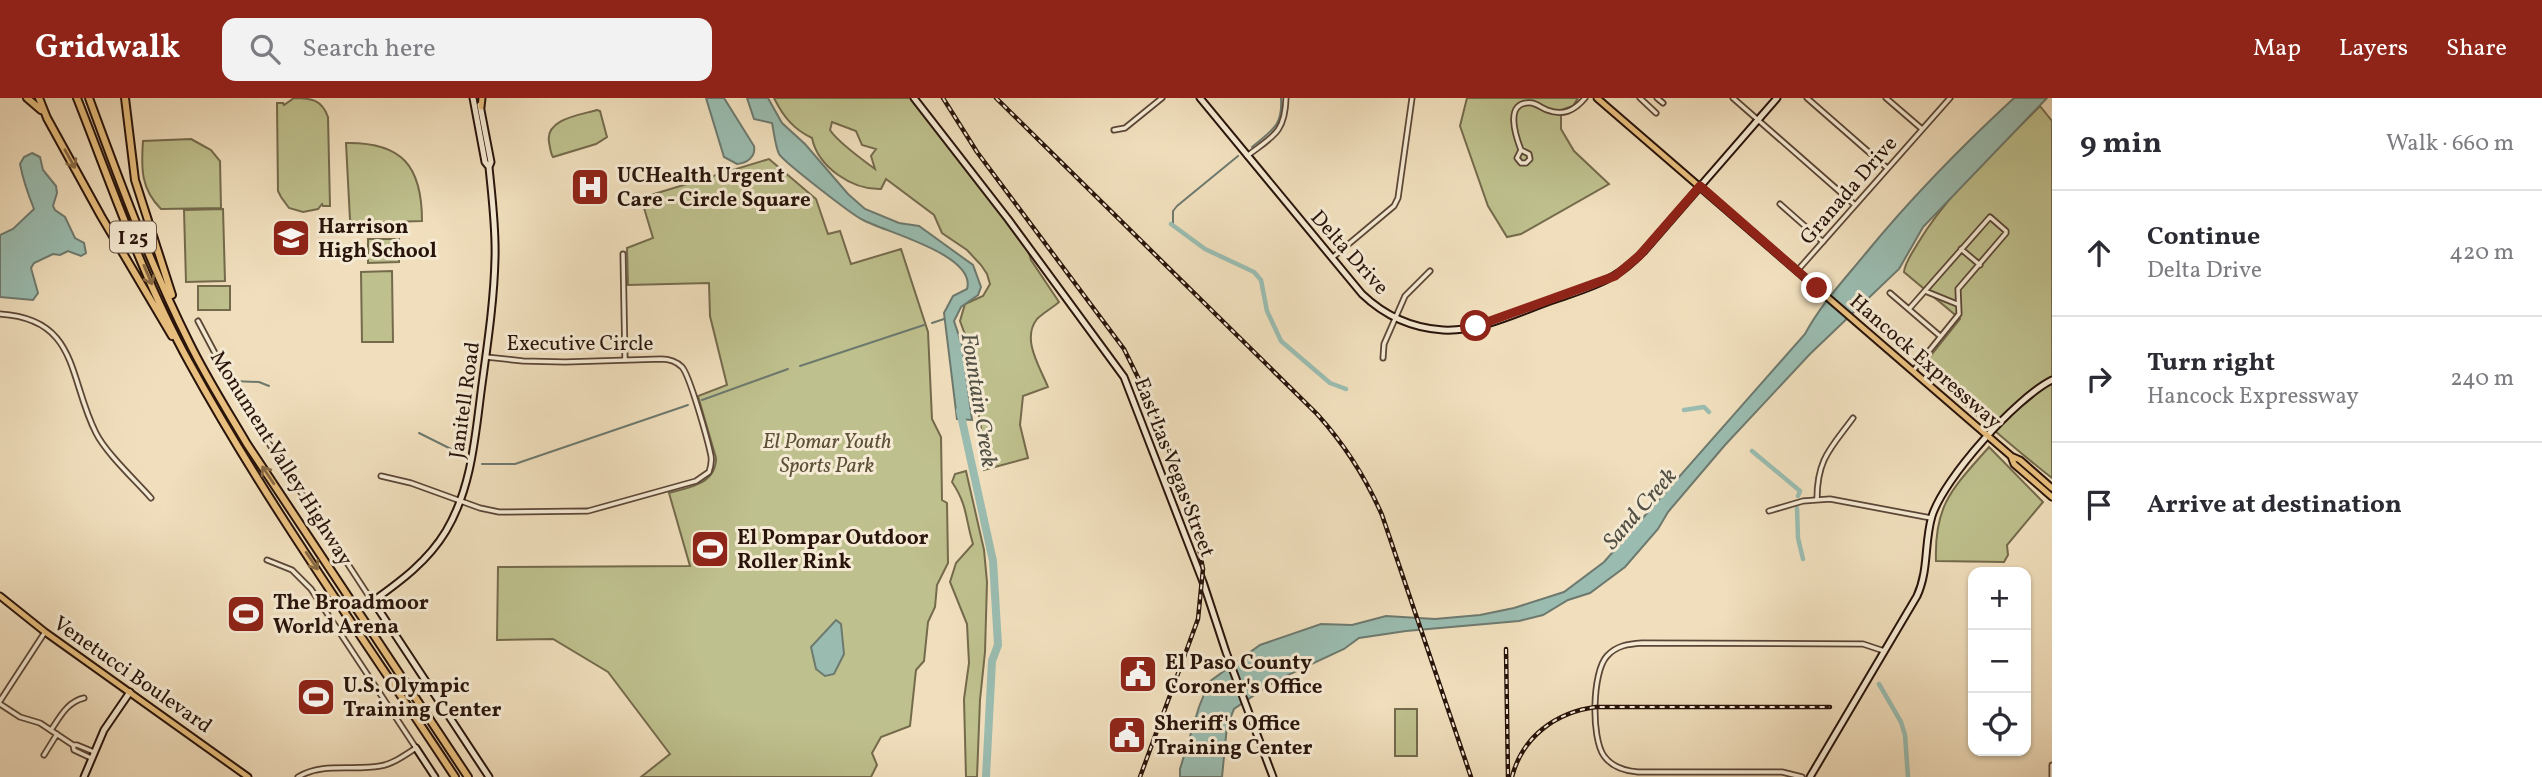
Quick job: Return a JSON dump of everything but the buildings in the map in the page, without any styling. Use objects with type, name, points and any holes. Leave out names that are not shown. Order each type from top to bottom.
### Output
[{"type":"highway","points":[[27,98],[37,105],[47,118]]},
{"type":"highway","points":[[39,98],[47,118],[152,304],[195,373]]},
{"type":"highway","name":"Monument Valley Highway","points":[[78,98],[162,309],[195,373],[248,464],[455,777]]},
{"type":"highway","name":"Monument Valley Highway","points":[[89,98],[164,289],[215,389],[247,444],[468,777]]},
{"type":"highway","points":[[126,98],[135,180],[162,269],[215,389]]},
{"type":"main road","points":[[481,98],[481,107]]},
{"type":"main road","name":"Hancock Expressway","points":[[1597,98],[1988,437],[2052,488]]},
{"type":"main road","name":"Hancock Expressway","points":[[2011,456],[2014,464],[2052,497]]},
{"type":"main road","name":"Venetucci Boulevard","points":[[0,596],[45,632],[248,777]]},
{"type":"street","name":"Janitell Road","points":[[473,98],[485,162],[489,167]]},
{"type":"street","name":"East Las Vegas Street","points":[[914,98],[1008,219],[1124,377],[1203,582],[1273,777]]},
{"type":"street","points":[[1115,130],[1125,128],[1162,98]]},
{"type":"street","name":"Delta Drive","points":[[1200,98],[1362,294],[1394,318],[1433,329],[1464,328],[1491,322],[1615,276],[1634,261],[1777,98]]},
{"type":"street","points":[[1247,156],[1271,137],[1283,123],[1286,98]]},
{"type":"street","points":[[1332,258],[1394,206],[1398,198],[1412,98]]},
{"type":"street","points":[[1521,150],[1513,125],[1514,112],[1521,105],[1532,103],[1549,111],[1566,113],[1577,108],[1585,98]]},
{"type":"street","points":[[1640,98],[1656,113]]},
{"type":"street","points":[[1657,98],[1663,103]]},
{"type":"street","points":[[1733,98],[1856,205]]},
{"type":"street","points":[[1807,98],[1888,169]]},
{"type":"street","points":[[1886,98],[1922,129]]},
{"type":"street","name":"Granada Drive","points":[[1797,271],[1950,98]]},
{"type":"street","name":"Janitell Road","points":[[373,601],[424,561],[446,531],[460,502],[470,469],[494,295],[495,218],[489,167],[491,162],[481,107]]},
{"type":"street","points":[[1780,204],[1823,242]]},
{"type":"street","points":[[1909,309],[1990,217],[2006,233],[1958,289],[1959,314],[1913,371]]},
{"type":"street","points":[[1961,249],[1980,265]]},
{"type":"street","points":[[623,254],[625,360]]},
{"type":"street","points":[[1383,358],[1384,344],[1405,296],[1430,271]]},
{"type":"street","points":[[1925,291],[1957,304]]},
{"type":"street","points":[[1890,293],[1940,337]]},
{"type":"street","points":[[0,314],[36,322],[48,328],[58,339],[68,356],[95,431],[151,498]]},
{"type":"street","points":[[198,321],[236,393],[489,777]]},
{"type":"street","name":"Executive Circle","points":[[381,476],[499,512],[580,512],[676,487],[706,476],[711,468],[711,457],[684,369],[675,362],[667,359],[546,362],[486,357]]},
{"type":"street","points":[[1810,777],[1921,588],[1931,519],[1938,500],[1948,484],[2020,401],[2052,380]]},
{"type":"street","points":[[1817,499],[1817,479],[1821,464],[1853,418]]},
{"type":"street","points":[[1769,511],[1817,499],[1836,500],[1931,519]]},
{"type":"street","points":[[267,560],[281,564],[299,576],[310,589],[435,777]]},
{"type":"street","points":[[45,632],[0,702],[17,715],[51,730],[73,746],[74,750],[93,755]]},
{"type":"street","points":[[1802,777],[1782,772],[1638,772],[1621,769],[1607,760],[1599,746],[1596,703],[1597,677],[1602,663],[1616,649],[1626,645],[1863,644],[1884,651]]},
{"type":"street","points":[[84,777],[104,730],[130,692]]},
{"type":"street","points":[[51,730],[67,707],[84,698]]},
{"type":"street","points":[[44,755],[57,734]]},
{"type":"street","points":[[298,777],[320,769],[388,764],[416,748]]},
{"type":"street","points":[[2052,765],[2052,777]]},
{"type":"green space","points":[[294,98],[316,101],[328,117],[330,206],[322,204],[318,209],[303,212],[289,208],[278,191],[277,103],[284,105]]},
{"type":"green space","points":[[774,98],[912,98],[1026,243],[1031,260],[1059,302],[1037,319],[1031,335],[1031,344],[1048,387],[1023,396],[1020,425],[1028,458],[984,470],[980,420],[969,396],[964,367],[970,348],[960,321],[965,304],[983,296],[990,284],[981,265],[967,250],[942,233],[934,215],[886,179],[881,189],[859,186],[838,175],[821,158],[812,138],[794,126]],"holes":[[[832,122],[856,131],[862,145],[876,149],[871,156],[875,169],[844,145],[830,130]]]},
{"type":"green space","points":[[1467,98],[1578,98],[1573,106],[1561,110],[1561,129],[1574,151],[1609,184],[1521,234],[1507,237],[1488,206],[1460,126]]},
{"type":"green space","points":[[2040,106],[2052,121],[2052,478],[1921,368],[1960,319],[1904,272],[1918,243],[1945,205]]},
{"type":"green space","points":[[600,111],[607,137],[596,144],[553,157],[549,142],[552,128],[565,119]]},
{"type":"green space","points":[[191,139],[211,150],[220,161],[221,208],[161,209],[146,186],[142,161],[143,141]]},
{"type":"green space","points":[[346,143],[382,147],[405,161],[418,185],[422,221],[356,223],[350,220]]},
{"type":"green space","name":"El Pomar Youth Sports Park","points":[[769,159],[816,199],[828,234],[840,231],[851,264],[901,249],[928,332],[932,419],[941,437],[942,500],[947,503],[948,563],[937,585],[935,607],[928,622],[924,661],[916,670],[910,726],[881,737],[872,753],[877,765],[871,777],[641,777],[670,754],[608,672],[553,639],[497,640],[498,567],[690,566],[669,493],[700,483],[712,474],[715,467],[716,458],[698,396],[727,385],[710,316],[709,283],[628,285],[627,248],[653,238],[641,198]]},
{"type":"green space","points":[[223,209],[225,281],[186,282],[184,210]]},
{"type":"green space","points":[[368,239],[399,239],[399,262],[368,263]]},
{"type":"green space","points":[[392,271],[393,342],[362,342],[361,272]]},
{"type":"green space","points":[[198,286],[230,286],[230,310],[198,310]]},
{"type":"green space","points":[[1989,447],[2043,502],[2007,545],[2008,555],[2004,562],[1936,561],[1938,525],[1948,498]]},
{"type":"green space","points":[[966,471],[984,550],[987,582],[977,777],[966,777],[964,699],[969,663],[967,624],[950,582],[956,563],[973,544],[964,505],[952,482],[955,474]]},
{"type":"green space","points":[[1395,709],[1417,709],[1417,756],[1395,756]]},
{"type":"water","points":[[706,98],[724,98],[754,146],[754,153],[747,161],[737,164],[724,157]]},
{"type":"water","points":[[747,98],[768,98],[782,123],[865,209],[899,223],[919,226],[973,265],[981,287],[978,295],[961,307],[954,321],[962,345],[972,420],[957,419],[944,313],[953,296],[967,289],[966,277],[958,266],[944,255],[863,220],[804,177],[779,154],[772,123],[754,119]]},
{"type":"water","points":[[2014,98],[2047,98],[1923,227],[1899,269],[1810,354],[1725,445],[1625,567],[1590,593],[1568,600],[1543,615],[1519,621],[1359,638],[1344,649],[1275,681],[1234,709],[1227,726],[1222,777],[1180,777],[1180,769],[1209,682],[1260,645],[1321,624],[1352,625],[1386,616],[1435,619],[1480,615],[1514,608],[1564,592],[1604,562],[1805,334],[1833,292],[1901,212]]},
{"type":"water","points":[[32,153],[40,157],[43,170],[56,186],[53,206],[55,210],[65,217],[75,238],[84,243],[86,253],[81,256],[68,251],[60,255],[53,254],[34,263],[31,268],[38,293],[33,300],[0,297],[0,235],[13,229],[34,209],[20,164],[24,157]]},
{"type":"water","points":[[836,620],[841,624],[844,654],[834,674],[825,676],[816,669],[811,647]]},
{"type":"waterway","points":[[1252,147],[1275,127],[1280,115],[1281,98]]},
{"type":"waterway","points":[[1173,226],[1173,211],[1177,206],[1238,156]]},
{"type":"waterway","points":[[1171,224],[1205,249],[1254,272],[1261,280],[1267,311],[1281,341],[1330,383],[1346,389]]},
{"type":"waterway","points":[[932,323],[944,319]]},
{"type":"waterway","points":[[800,366],[924,325]]},
{"type":"waterway","points":[[702,400],[788,369]]},
{"type":"waterway","points":[[233,381],[259,382],[269,386]]},
{"type":"waterway","points":[[482,464],[515,464],[688,405]]},
{"type":"waterway","points":[[1684,410],[1704,407],[1709,412]]},
{"type":"waterway","name":"Fountain Creek","points":[[960,411],[993,561],[998,645],[992,661],[986,777]]},
{"type":"waterway","points":[[419,433],[461,454]]},
{"type":"waterway","points":[[1752,451],[1800,491],[1798,496]]},
{"type":"waterway","points":[[1797,508],[1798,538],[1803,559]]},
{"type":"waterway","points":[[1879,684],[1901,722],[1905,735],[1908,777]]},
{"type":"railway","points":[[943,98],[977,152],[1124,349],[1156,414],[1193,516],[1203,569],[1198,619],[1140,777]]},
{"type":"railway","points":[[996,98],[1317,414],[1337,437],[1369,487],[1382,515],[1471,777]]},
{"type":"railway","points":[[1506,649],[1508,777]]},
{"type":"railway","points":[[1512,777],[1532,739],[1554,721],[1581,710],[1596,707],[1830,707]]},
{"type":"place","name":"UCHealth Urgent Care - Circle Square","points":[[590,187]]},
{"type":"place","name":"Harrison High School","points":[[291,238]]},
{"type":"place","name":"El Pompar Outdoor Roller Rink","points":[[710,549]]},
{"type":"place","name":"The Broadmoor World Arena","points":[[246,614]]},
{"type":"place","name":"El Paso County Coroner's Office","points":[[1138,674]]},
{"type":"place","name":"U.S. Olympic Training Center","points":[[316,697]]},
{"type":"place","name":"Sheriff's Office Training Center","points":[[1127,735]]},
{"type":"route","points":[[1476,326],[1615,276],[1639,256],[1700,186],[1817,288]]},
{"type":"water label","name":"Sand Creek","points":[[1639,508]]}]
